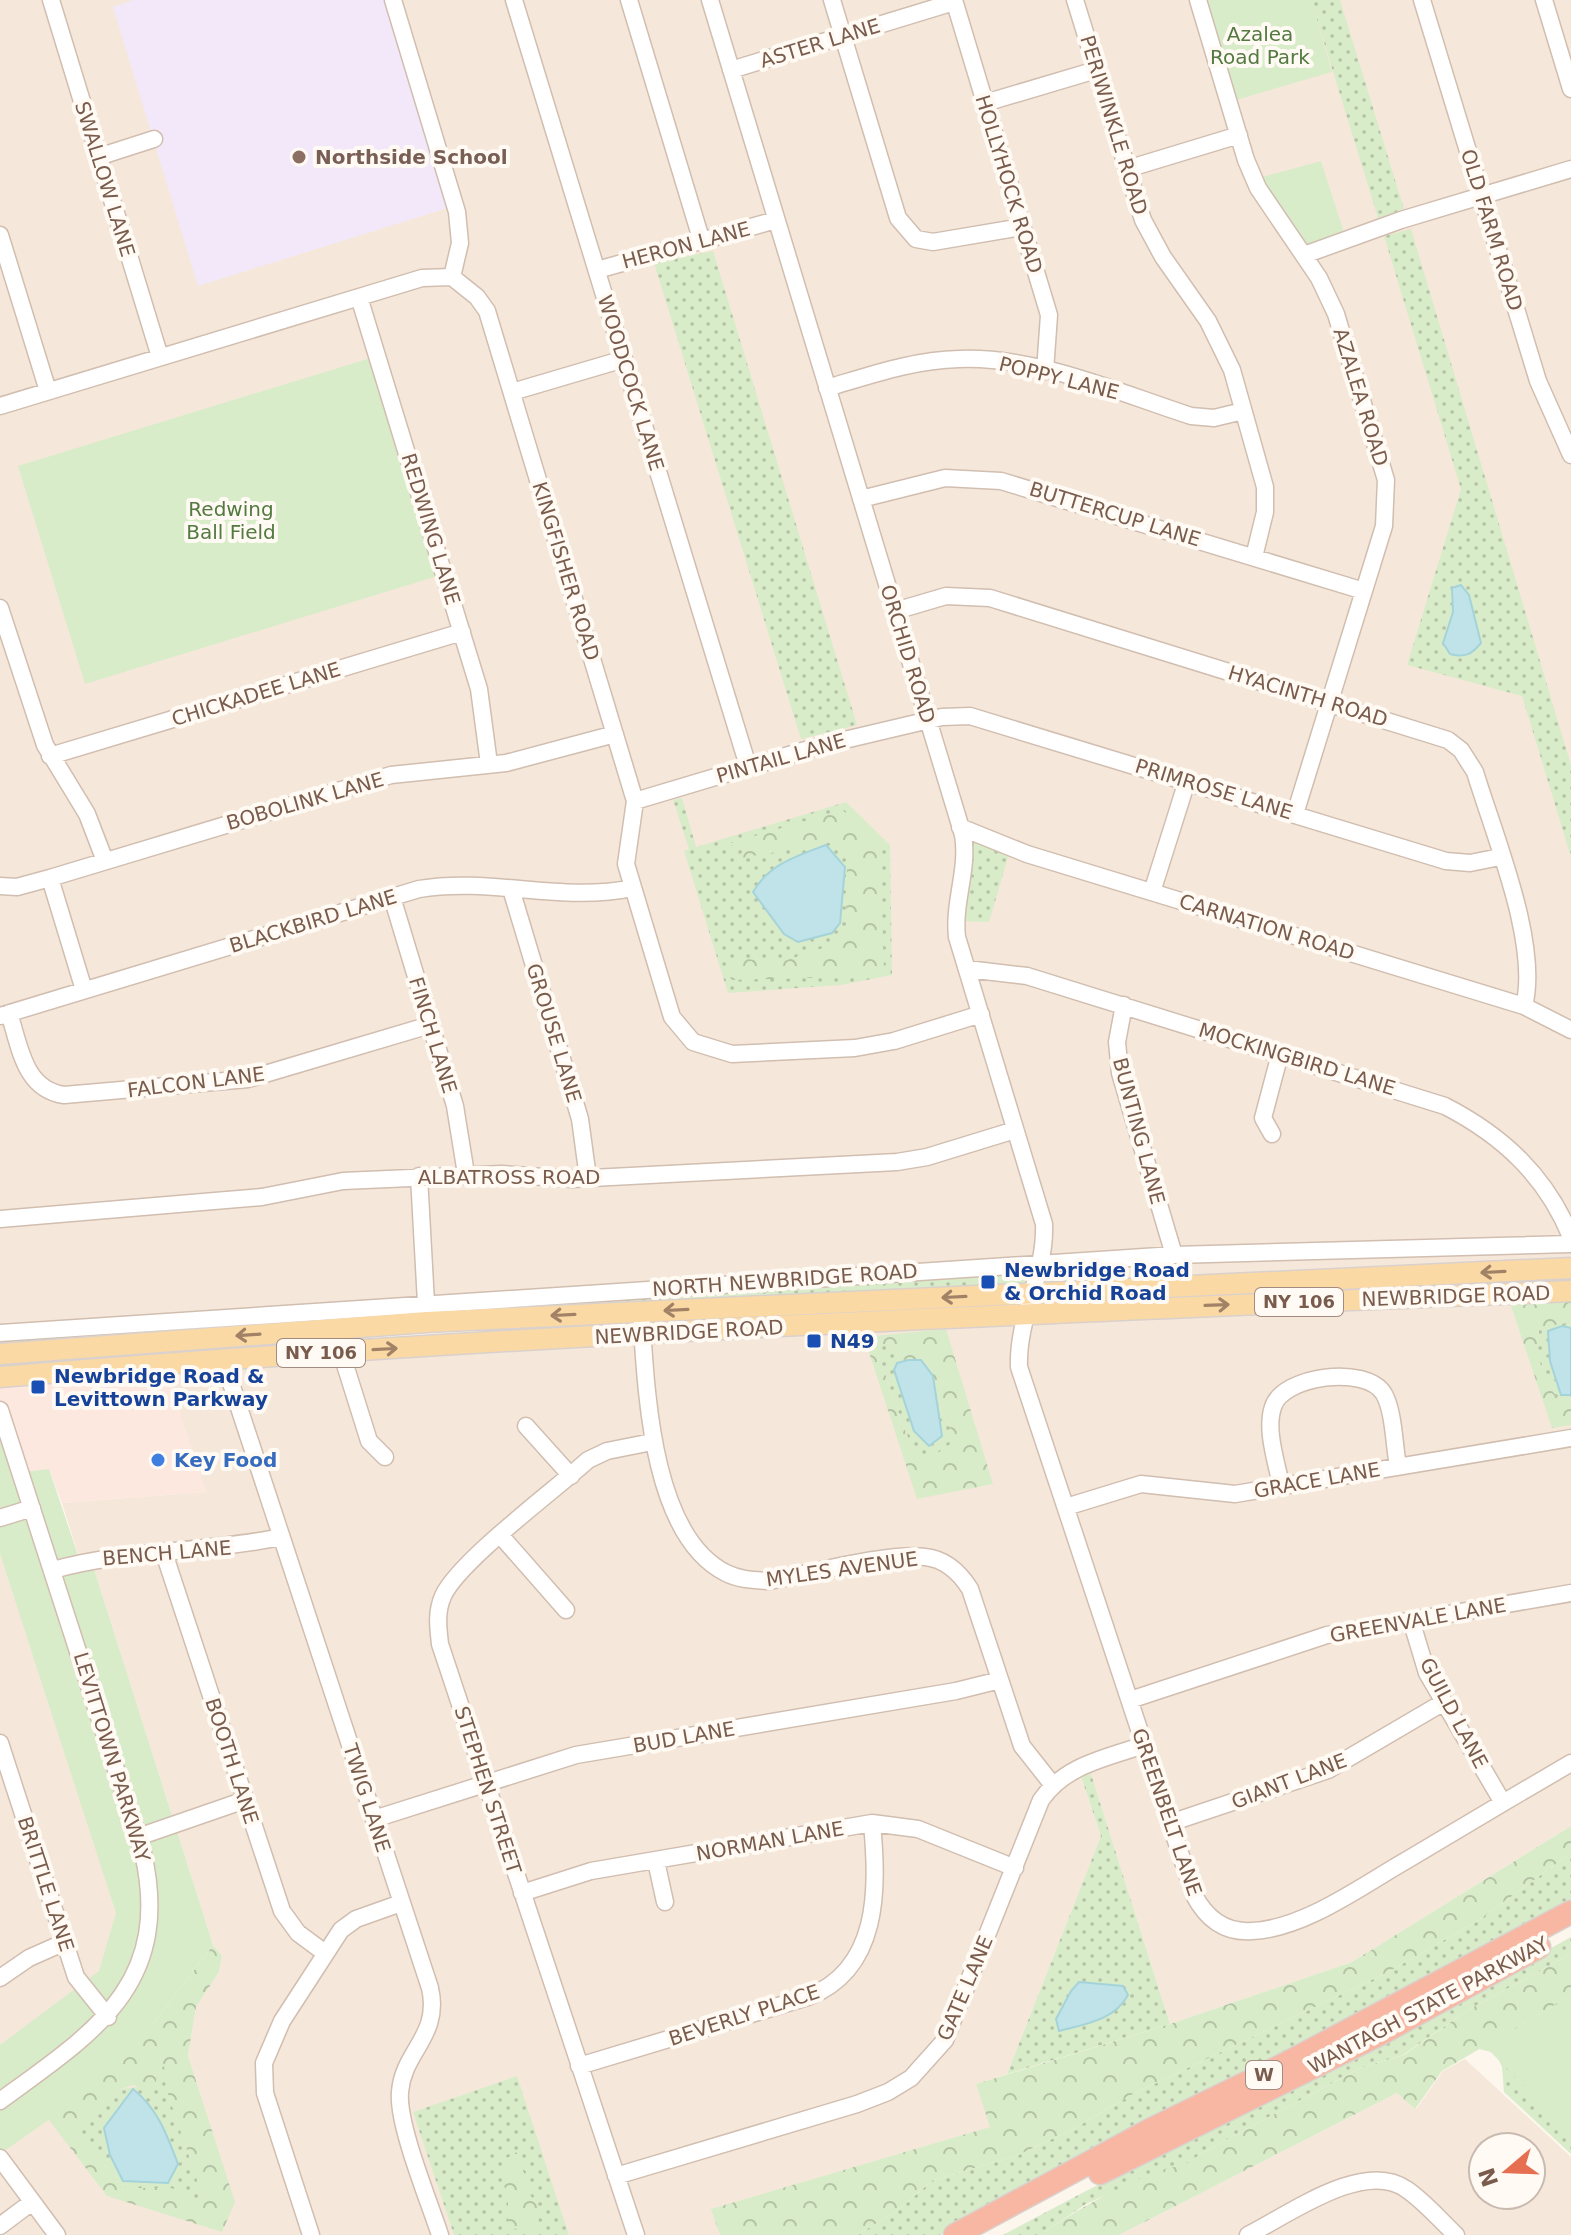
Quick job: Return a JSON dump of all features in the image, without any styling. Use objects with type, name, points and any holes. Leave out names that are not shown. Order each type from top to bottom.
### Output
[{"type":"highway","name":"WANTAGH STATE PARKWAY","points":[[955,2235],[1148,2131],[1412,1998],[1571,1912]]},
{"type":"highway","name":"WANTAGH STATE PARKWAY","points":[[987,2235],[1110,2168],[1382,2033],[1571,1929]]},
{"type":"main road","name":"NEWBRIDGE ROAD","points":[[0,1377],[223,1359],[643,1335],[1363,1278],[1571,1268]]},
{"type":"main road","points":[[1363,1278],[1364,1299]]},
{"type":"main road","name":"NEWBRIDGE ROAD","points":[[0,1354],[427,1322],[641,1312],[1364,1299],[1571,1291]]},
{"type":"street","name":"SWALLOW LANE","points":[[51,0],[160,357]]},
{"type":"street","points":[[0,406],[422,278],[452,277],[460,243],[457,212],[393,0]]},
{"type":"street","name":"WOODCOCK LANE","points":[[514,0],[748,766]]},
{"type":"street","points":[[629,0],[702,242]]},
{"type":"street","name":"ORCHID ROAD","points":[[710,0],[960,827],[964,849],[955,917],[967,969],[1044,1224],[1042,1264],[1029,1303]]},
{"type":"street","points":[[832,0],[898,218],[908,233],[933,242],[1022,227]]},
{"type":"street","name":"PERIWINKLE ROAD","points":[[1075,0],[1151,238],[1222,345],[1265,487],[1265,512],[1254,557]]},
{"type":"street","name":"AZALEA ROAD","points":[[1198,0],[1239,135],[1259,189],[1304,255],[1336,314],[1386,480],[1384,526],[1295,814]]},
{"type":"street","name":"OLD FARM ROAD","points":[[1422,0],[1538,381],[1571,455]]},
{"type":"street","points":[[1544,0],[1571,89]]},
{"type":"street","name":"ASTER LANE","points":[[731,70],[954,1]]},
{"type":"street","name":"HOLLYHOCK ROAD","points":[[954,1],[1049,315],[1045,371]]},
{"type":"street","points":[[985,103],[1096,70]]},
{"type":"street","points":[[1127,169],[1239,135]]},
{"type":"street","points":[[98,157],[154,139]]},
{"type":"street","points":[[1304,255],[1571,169]]},
{"type":"street","name":"HERON LANE","points":[[597,270],[776,220]]},
{"type":"street","points":[[0,235],[7,282],[48,391]]},
{"type":"street","name":"KINGFISHER ROAD","points":[[452,277],[477,297],[487,311],[512,392],[635,801],[626,848],[633,888],[672,1017],[682,1032],[703,1048],[732,1054],[855,1048],[894,1041],[981,1014]]},
{"type":"street","name":"REDWING LANE","points":[[359,297],[462,632],[481,702],[489,764]]},
{"type":"street","points":[[512,392],[624,359]]},
{"type":"street","name":"POPPY LANE","points":[[827,388],[893,368],[957,359],[1012,363],[1045,371],[1191,416],[1214,418],[1243,411]]},
{"type":"street","name":"BUTTERCUP LANE","points":[[861,499],[945,478],[1001,481],[1364,591]]},
{"type":"street","name":"HYACINTH ROAD","points":[[895,611],[946,596],[990,598],[1436,735],[1461,750],[1475,772],[1527,948],[1530,982],[1524,1006]]},
{"type":"street","points":[[0,608],[50,756],[87,814],[105,861]]},
{"type":"street","name":"CHICKADEE LANE","points":[[50,756],[462,632]]},
{"type":"street","name":"PRIMROSE LANE","points":[[928,720],[960,715],[987,719],[1446,861],[1482,862],[1500,857]]},
{"type":"street","name":"PINTAIL LANE","points":[[635,801],[748,766],[928,720]]},
{"type":"street","name":"BOBOLINK LANE","points":[[0,886],[17,887],[50,878],[391,775],[540,757],[615,734]]},
{"type":"street","points":[[1152,892],[1187,781]]},
{"type":"street","name":"CARNATION ROAD","points":[[960,827],[1027,854],[1524,1006],[1571,1030]]},
{"type":"street","points":[[50,878],[84,990]]},
{"type":"street","name":"BLACKBIRD LANE","points":[[5,1014],[392,897],[447,885],[586,895],[633,888]]},
{"type":"street","name":"GROUSE LANE","points":[[511,889],[580,1119],[588,1178]]},
{"type":"street","name":"FINCH LANE","points":[[392,897],[461,1130],[466,1174]]},
{"type":"street","name":"MOCKINGBIRD LANE","points":[[967,969],[1027,976],[1124,1005],[1407,1093],[1474,1121],[1528,1165],[1558,1209],[1571,1237]]},
{"type":"street","name":"BUNTING LANE","points":[[1124,1005],[1117,1042],[1120,1073],[1174,1255]]},
{"type":"street","name":"FALCON LANE","points":[[5,1014],[34,1083],[49,1093],[64,1095],[248,1079],[430,1025]]},
{"type":"street","points":[[1272,1134],[1263,1118],[1280,1054]]},
{"type":"street","name":"ALBATROSS ROAD","points":[[0,1219],[262,1197],[343,1181],[419,1176],[466,1174],[588,1178],[897,1162],[927,1157],[1015,1130]]},
{"type":"street","points":[[419,1176],[426,1303]]},
{"type":"street","name":"NORTH NEWBRIDGE ROAD","points":[[0,1333],[1174,1255],[1571,1244]]},
{"type":"street","name":"GREENBELT LANE","points":[[1029,1303],[1018,1348],[1019,1367],[1170,1823],[1202,1910],[1223,1926],[1252,1931],[1329,1906],[1571,1763]]},
{"type":"street","name":"MYLES AVENUE","points":[[641,1312],[652,1442],[673,1504],[690,1538],[711,1564],[736,1577],[769,1581],[906,1557],[938,1560],[956,1571],[970,1589],[1022,1746],[1052,1784]]},
{"type":"street","points":[[341,1352],[369,1441],[385,1457]]},
{"type":"street","name":"TWIG LANE","points":[[223,1359],[430,1988],[434,2012],[427,2034],[404,2073],[399,2102],[440,2235]]},
{"type":"street","points":[[1281,1486],[1270,1421],[1276,1399],[1292,1386],[1341,1376],[1367,1379],[1385,1396],[1398,1466]]},
{"type":"street","name":"LEVITTOWN PARKWAY","points":[[0,1410],[149,1878],[147,1937],[127,1988],[108,2017],[0,2101]]},
{"type":"street","points":[[526,1426],[571,1476]]},
{"type":"street","name":"GRACE LANE","points":[[1066,1507],[1141,1484],[1173,1485],[1217,1494],[1571,1438]]},
{"type":"street","name":"STEPHEN STREET","points":[[636,2235],[440,1644],[437,1621],[438,1609],[451,1583],[571,1476],[598,1454],[652,1442]]},
{"type":"street","points":[[0,1518],[32,1508]]},
{"type":"street","points":[[501,1536],[566,1610]]},
{"type":"street","name":"BENCH LANE","points":[[53,1570],[104,1558],[230,1548],[281,1537]]},
{"type":"street","name":"BOOTH LANE","points":[[164,1553],[282,1911],[298,1933],[325,1953]]},
{"type":"street","name":"GREENVALE LANE","points":[[1130,1700],[1327,1635],[1571,1593]]},
{"type":"street","name":"GUILD LANE","points":[[1411,1620],[1427,1673],[1503,1803]]},
{"type":"street","name":"BUD LANE","points":[[374,1819],[576,1755],[956,1691],[1000,1680]]},
{"type":"street","name":"GIANT LANE","points":[[1170,1823],[1328,1770],[1444,1702]]},
{"type":"street","name":"BRITTLE LANE","points":[[0,1743],[83,1989],[108,2017]]},
{"type":"street","points":[[1052,1784],[1080,1766],[1144,1745]]},
{"type":"street","name":"GATE LANE","points":[[616,2176],[857,2104],[888,2092],[911,2078],[935,2055],[956,2020],[1041,1800],[1052,1784]]},
{"type":"street","points":[[138,1837],[245,1800]]},
{"type":"street","name":"NORMAN LANE","points":[[522,1893],[591,1871],[872,1823],[918,1829],[1015,1868]]},
{"type":"street","name":"BEVERLY PLACE","points":[[579,2066],[808,1997],[839,1980],[862,1948],[873,1910],[876,1866],[872,1823]]},
{"type":"street","points":[[656,1861],[665,1902]]},
{"type":"street","points":[[311,2235],[263,2079],[270,2044],[325,1953],[348,1924],[401,1903]]},
{"type":"street","points":[[0,1978],[29,1958],[65,1942]]},
{"type":"street","points":[[0,2158],[57,2235]]},
{"type":"street","points":[[1248,2235],[1344,2186],[1375,2178],[1406,2188],[1456,2235]]},
{"type":"street","points":[[0,2226],[32,2202]]},
{"type":"shaded area","points":[[0,0],[1571,0],[1571,1262],[0,1345]]},
{"type":"shaded area","name":"Northside School","points":[[134,0],[393,0],[454,206],[198,286],[113,7]]},
{"type":"shaded area","points":[[1571,1294],[1571,1826],[1352,1962],[1170,2024],[1091,1774],[1081,1778],[1101,1836],[1007,2074],[976,2084],[991,2127],[712,2209],[720,2235],[569,2235],[516,2077],[414,2112],[454,2235],[0,2235],[0,1554],[222,2231],[234,2202],[188,2056],[196,2007],[219,1972],[222,1956],[213,1945],[94,1569],[83,1570],[62,1503],[205,1492],[167,1374],[858,1327],[861,1333]]},
{"type":"shaded area","points":[[167,1374],[206,1492],[62,1503],[49,1469],[23,1473],[0,1400],[0,1384]]},
{"type":"shaded area","points":[[1465,2059],[1543,2131],[1467,2131],[1467,2211],[1547,2211],[1547,2135],[1571,2157],[1571,2235],[1119,2235],[1397,2093],[1416,2109],[1443,2071]]},
{"type":"green space","name":"Azalea Road Park","points":[[1198,0],[1311,0],[1332,72],[1229,102]]},
{"type":"green space","points":[[1311,0],[1340,0],[1404,209],[1378,218]]},
{"type":"green space","points":[[1321,161],[1346,239],[1304,255],[1255,179]]},
{"type":"green space","points":[[1411,229],[1571,765],[1571,857],[1522,696],[1407,665],[1461,489],[1384,236]]},
{"type":"green space","points":[[713,251],[857,725],[801,739],[654,263]]},
{"type":"green space","name":"Redwing Ball Field","points":[[377,356],[444,574],[85,684],[18,466]]},
{"type":"green space","points":[[682,798],[696,847],[846,802],[890,845],[892,975],[841,985],[728,993],[684,851],[689,849],[673,800]]},
{"type":"green space","points":[[842,810],[868,829],[880,846],[884,969],[874,976],[731,980],[729,970],[734,958],[781,962],[835,944],[846,932],[847,859],[834,842],[741,858],[744,845],[721,846]]},
{"type":"green space","points":[[972,839],[1008,857],[989,922],[963,921]]},
{"type":"green space","points":[[1039,1267],[1030,1290],[0,1351],[0,1335]]},
{"type":"green space","points":[[1571,1294],[1571,1335],[1568,1323],[1540,1327],[1538,1336],[1541,1366],[1549,1386],[1561,1400],[1571,1397],[1571,1425],[1552,1428],[1508,1297]]},
{"type":"green space","points":[[1558,1322],[1568,1323],[1571,1397],[1561,1400],[1544,1376],[1538,1345],[1540,1327]]},
{"type":"green space","points":[[946,1329],[993,1484],[917,1499],[864,1337]],"holes":[[[876,1343],[895,1349],[899,1360],[923,1359],[934,1376],[952,1443],[931,1458],[919,1460],[912,1447],[873,1345]]]},
{"type":"green space","points":[[876,1343],[895,1349],[899,1360],[923,1359],[934,1376],[952,1443],[931,1458],[919,1460],[912,1446],[873,1345]]},
{"type":"green space","points":[[0,1400],[23,1472],[49,1469],[83,1570],[94,1569],[213,1945],[130,2055],[74,2102],[0,2154],[0,2045],[99,1971],[116,1913],[0,1554]]},
{"type":"green space","points":[[1091,1774],[1170,2024],[1007,2074],[1101,1836],[1081,1777]]},
{"type":"green space","points":[[1571,1826],[1571,1853],[1476,1922],[1388,1972],[1131,2095],[1075,2128],[1016,2156],[933,2180],[897,2211],[857,2235],[720,2235],[711,2209],[990,2127],[976,2084],[1170,2024],[1352,1962]]},
{"type":"green space","points":[[1571,1853],[1571,1902],[940,2235],[857,2235],[897,2211],[933,2180],[1016,2156],[1075,2128],[1131,2095],[1388,1972],[1476,1922]]},
{"type":"green space","points":[[1571,1937],[1571,1954],[1468,2010],[1403,2055],[1360,2068],[1200,2154],[1185,2168],[1159,2171],[1086,2204],[1040,2235],[1003,2235],[1430,2014]]},
{"type":"green space","points":[[213,1945],[222,1956],[219,1972],[196,2007],[188,2056],[235,2202],[222,2232],[107,2196],[49,2120],[130,2055]],"holes":[[[164,2063],[166,2088],[204,2200],[187,2197],[171,2188],[126,2188],[72,2130],[110,2104],[120,2089],[134,2085],[147,2094],[151,2092]]]},
{"type":"green space","points":[[1571,1954],[1571,1995],[1442,2071],[1415,2109],[1397,2093],[1119,2235],[1040,2235],[1111,2192],[1140,2178],[1188,2163],[1360,2068],[1404,2055],[1468,2010]]},
{"type":"green space","points":[[1571,1995],[1571,2154],[1504,2092],[1502,2067],[1496,2053],[1479,2049]]},
{"type":"green space","points":[[1571,1996],[1571,2135],[1485,2046]]},
{"type":"green space","points":[[164,2058],[166,2088],[204,2200],[187,2197],[171,2188],[126,2188],[72,2130],[110,2104],[120,2089],[141,2087]]},
{"type":"green space","points":[[517,2076],[569,2235],[454,2235],[413,2112]]},
{"type":"green space","points":[[520,2150],[527,2190],[542,2213],[534,2230],[524,2233],[508,2225],[508,2198],[500,2173],[507,2158]]},
{"type":"water","points":[[1461,585],[1469,595],[1481,643],[1460,656],[1450,654],[1443,643],[1453,612],[1452,588]]},
{"type":"water","points":[[826,845],[845,867],[840,923],[832,933],[798,942],[784,934],[753,892],[775,868]]},
{"type":"water","points":[[1562,1326],[1571,1328],[1571,1395],[1561,1395],[1550,1361],[1548,1331]]},
{"type":"water","points":[[921,1360],[933,1376],[942,1436],[929,1446],[914,1431],[894,1370],[897,1363]]},
{"type":"water","points":[[1079,1982],[1123,1986],[1128,1995],[1107,2016],[1059,2031],[1056,2019]]},
{"type":"water","points":[[133,2089],[155,2114],[178,2164],[168,2183],[123,2181],[110,2155],[104,2128]]},
{"type":"place","name":"Northside School","points":[[299,157]]},
{"type":"place","name":"Newbridge Road & Orchid Road","points":[[988,1282]]},
{"type":"place","name":"N49","points":[[814,1341]]},
{"type":"place","name":"Newbridge Road & Levittown Parkway","points":[[38,1387]]},
{"type":"place","name":"Key Food","points":[[158,1460]]}]
